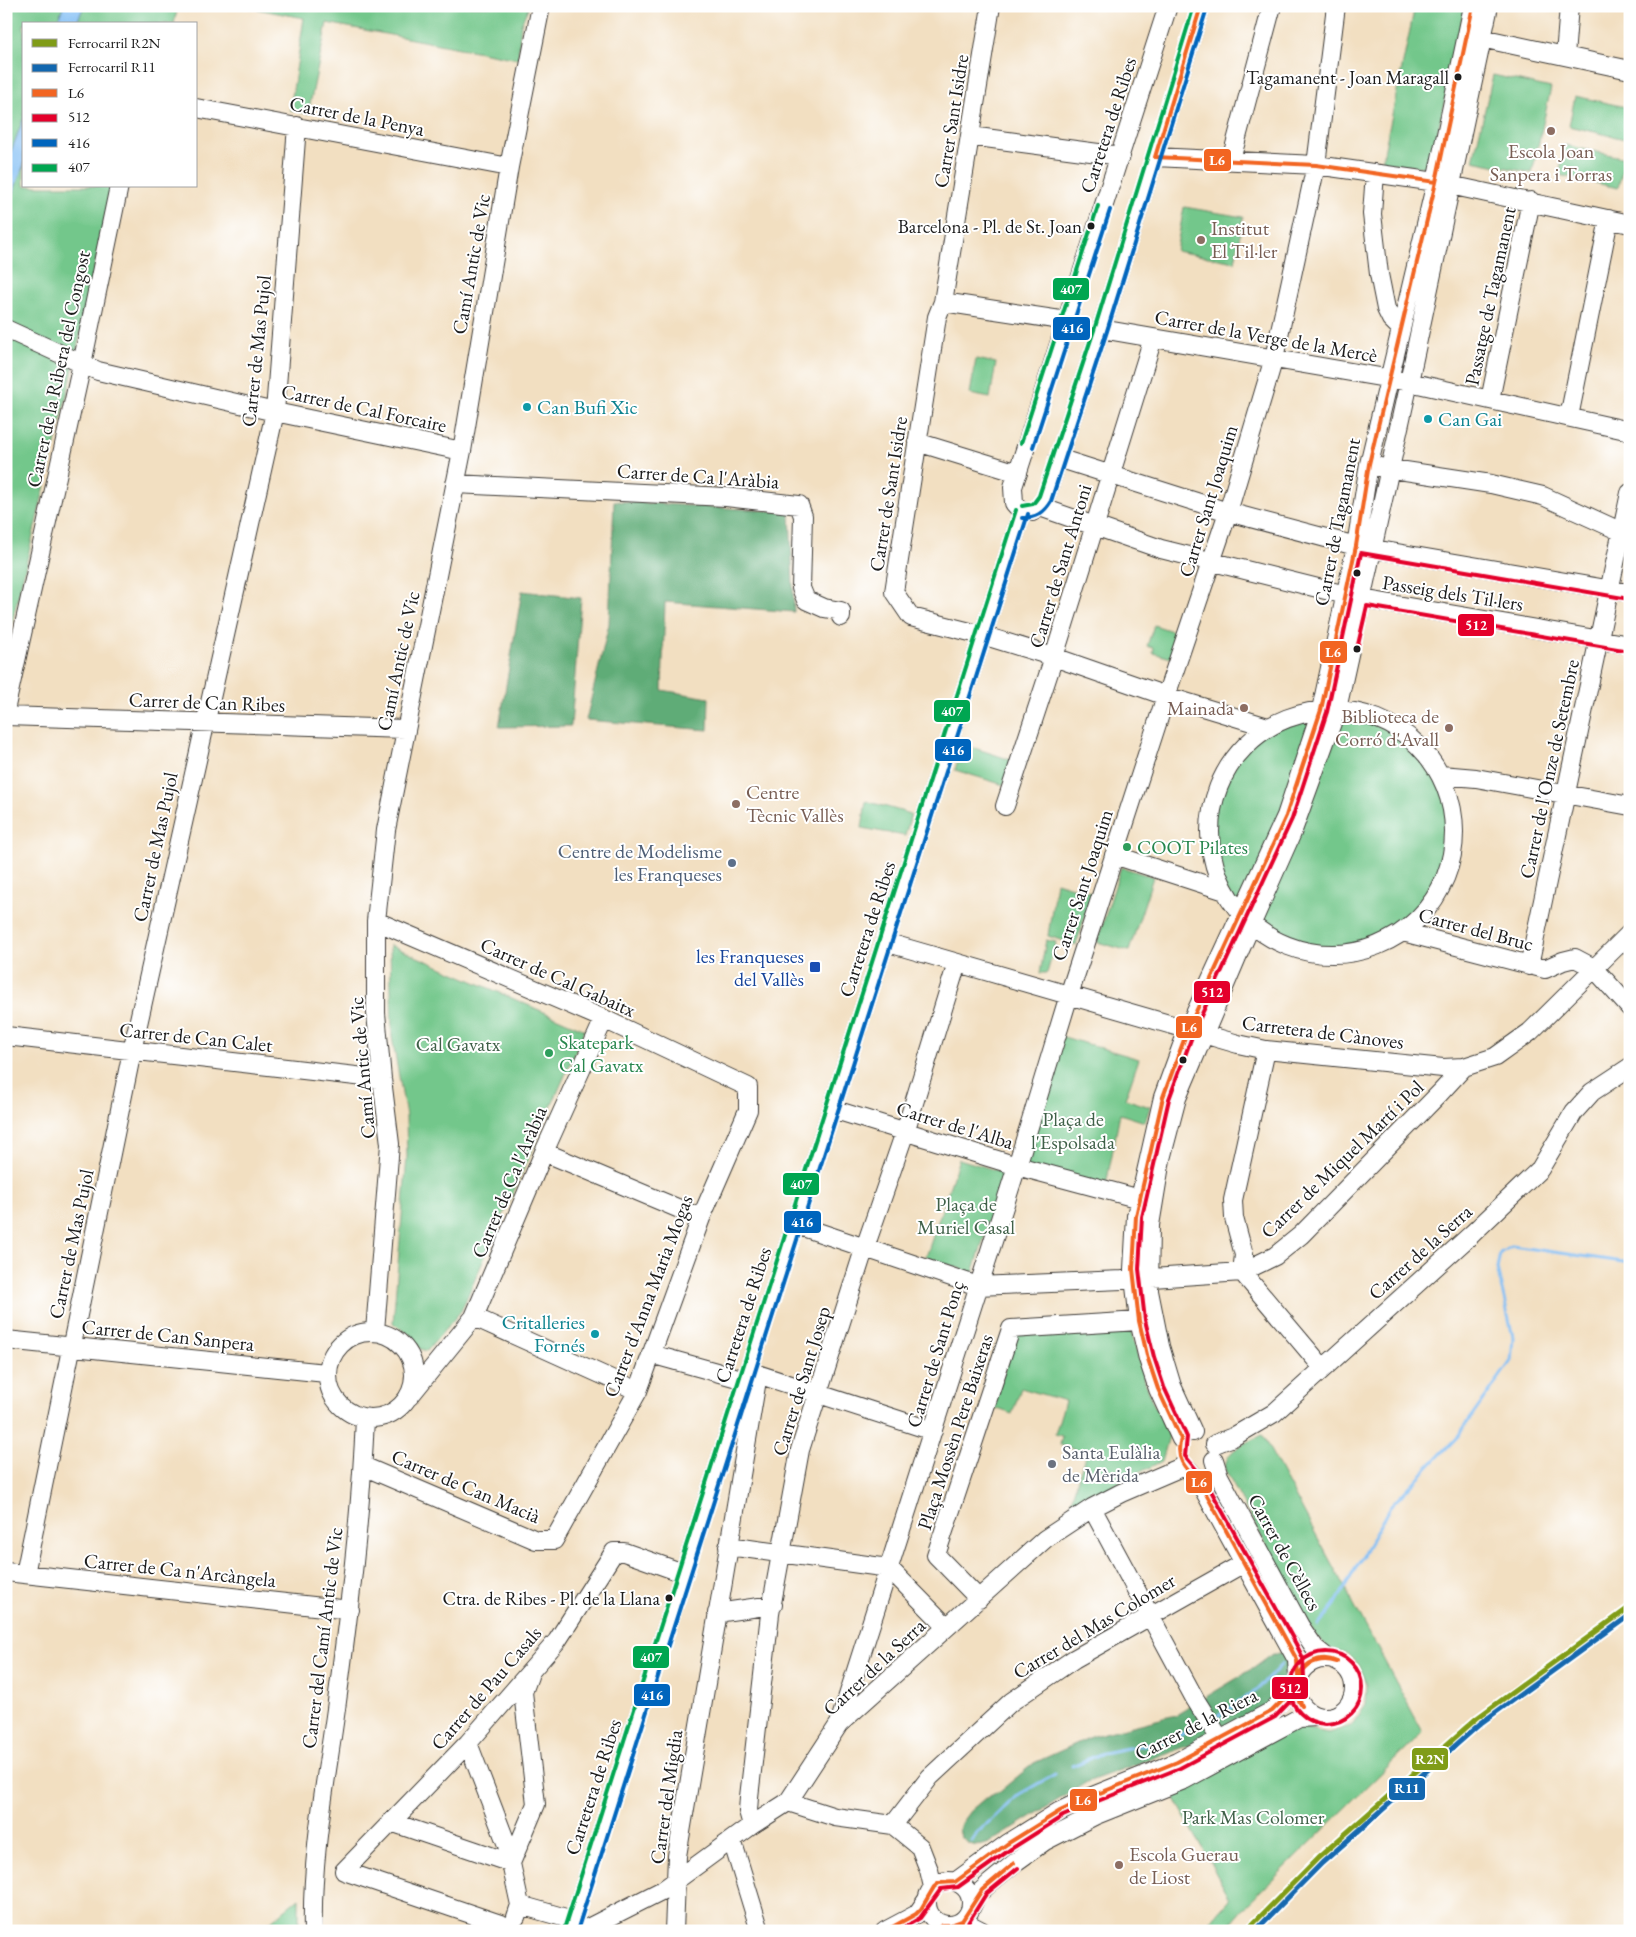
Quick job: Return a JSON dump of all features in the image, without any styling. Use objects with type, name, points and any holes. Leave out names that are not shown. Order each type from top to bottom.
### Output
[{"type":"street","name":"Camí Antic de Vic","points":[[375,1331],[390,1144],[376,1013],[376,921],[386,830],[462,451],[510,167],[542,6]]},
{"type":"street","name":"Carrer Sant Isidre","points":[[943,302],[991,6]]},
{"type":"street","name":"Carretera de Ribes","points":[[575,1927],[683,1572],[750,1375],[794,1224],[1022,512],[1014,503],[1012,495],[1018,474],[1168,6]]},
{"type":"street","points":[[1022,512],[1034,512],[1045,499],[1101,330],[1202,6]]},
{"type":"street","points":[[1231,160],[1272,6]]},
{"type":"street","name":"Carrer Sant Joaquim","points":[[1069,995],[1166,696],[1212,562],[1274,358],[1316,165],[1336,6]]},
{"type":"street","name":"Carrer de Tagamanent","points":[[1329,710],[1344,595],[1364,548],[1390,470],[1409,382],[1473,6]]},
{"type":"street","name":"Carrer de Tagamanent","points":[[1141,1278],[1150,1225],[1147,1200],[1163,1099],[1246,919],[1303,806],[1362,599],[1369,464],[1401,329],[1443,183],[1489,6]]},
{"type":"street","points":[[1565,56],[1569,6]]},
{"type":"street","points":[[1481,38],[1630,70]]},
{"type":"street","name":"Carrer de la Penya","points":[[198,108],[510,167]]},
{"type":"street","name":"Carrer de Mas Pujol","points":[[25,1574],[132,1051],[275,412],[297,126]]},
{"type":"street","points":[[970,136],[1120,156]]},
{"type":"street","points":[[1155,157],[1316,165],[1375,173],[1443,183],[1630,224]]},
{"type":"street","points":[[1375,173],[1372,214],[1379,274],[1386,309],[1401,329]]},
{"type":"street","name":"Carrer de la Ribera del Congost","points":[[6,706],[76,361],[119,188]]},
{"type":"street","name":"Passatge de Tagamanent","points":[[1490,400],[1531,201]]},
{"type":"street","points":[[1570,417],[1610,219]]},
{"type":"street","points":[[943,302],[1067,321]]},
{"type":"street","name":"Carrer de Sant Isidre","points":[[943,302],[937,317],[894,592],[911,617],[982,635],[1054,657],[1166,696],[1268,727]]},
{"type":"street","name":"Carrer de Cal Forcaire","points":[[6,329],[98,371],[275,412],[462,451]]},
{"type":"street","name":"Carrer de la Verge de la Mercè","points":[[1101,330],[1389,378],[1630,431]]},
{"type":"street","name":"Carrer de Sant Antoni","points":[[1005,806],[1054,657],[1153,338]]},
{"type":"street","points":[[917,442],[1018,474]]},
{"type":"street","name":"Passeig dels Til·lers","points":[[1058,458],[1228,512],[1364,548],[1630,593]]},
{"type":"street","points":[[1369,464],[1390,470],[1491,484],[1543,496],[1626,533]]},
{"type":"street","name":"Carrer de Ca l'Aràbia","points":[[455,484],[726,497],[799,505],[803,516],[801,588],[806,600],[824,608],[841,611],[841,617]]},
{"type":"street","name":"Carrer de l'Onze de Setembre","points":[[1530,966],[1609,589],[1626,533],[1630,493]]},
{"type":"street","name":"Passeig dels Til·lers","points":[[1040,507],[1161,549],[1344,595],[1630,645]]},
{"type":"street","points":[[1329,710],[1370,715],[1396,727],[1419,745],[1441,775],[1451,800],[1455,826],[1450,867],[1440,892],[1424,914],[1403,932],[1390,940],[1361,951],[1324,954],[1288,946],[1269,937],[1246,919],[1225,891],[1214,866],[1210,840],[1211,812],[1218,785],[1239,752],[1268,727],[1284,719],[1302,713],[1329,710]]},
{"type":"street","name":"Carrer de Can Ribes","points":[[6,716],[405,729]]},
{"type":"street","points":[[1441,775],[1476,778],[1630,806]]},
{"type":"street","points":[[1114,856],[1225,891]]},
{"type":"street","name":"Carrer de Cal Gabaitx","points":[[376,921],[604,1019],[748,1087]]},
{"type":"street","name":"Carrer del Bruc","points":[[1403,932],[1545,969],[1575,958],[1594,968]]},
{"type":"street","name":"Carretera de Cànoves","points":[[885,942],[1266,1050],[1443,1068],[1464,1066],[1494,1057],[1530,1032],[1630,932]]},
{"type":"street","name":"Carrer de Sant Josep","points":[[752,1825],[748,1811],[749,1797],[773,1605],[800,1450],[864,1248],[905,1132],[957,962]]},
{"type":"street","points":[[1594,968],[1630,1008]]},
{"type":"street","name":"Carrer de Sant Ponç","points":[[839,1724],[1017,1166],[1069,995]]},
{"type":"street","name":"Carrer de Ca l'Aràbia","points":[[409,1396],[474,1317],[544,1152],[604,1019]]},
{"type":"street","name":"Carrer de Can Calet","points":[[6,1036],[382,1079]]},
{"type":"street","points":[[1266,1050],[1233,1200],[1234,1218],[1244,1255],[1242,1272],[1324,1368]]},
{"type":"street","name":"Carrer de Miquel Martí i Pol","points":[[1242,1272],[1275,1256],[1301,1235],[1464,1066]]},
{"type":"street","name":"Carrer de la Serra","points":[[1214,1452],[1274,1413],[1473,1233],[1540,1169],[1574,1112],[1592,1092],[1630,1067]]},
{"type":"street","name":"Carrer d'Anna Maria Mogas","points":[[554,1540],[638,1391],[701,1218],[748,1110],[748,1087]]},
{"type":"street","name":"Carrer de l'Alba","points":[[832,1108],[1017,1166],[1147,1200]]},
{"type":"street","points":[[544,1152],[701,1218]]},
{"type":"street","points":[[794,1224],[978,1286],[1242,1272]]},
{"type":"street","points":[[1141,1278],[1139,1321],[1148,1359],[1158,1389],[1187,1436]]},
{"type":"street","points":[[1141,1278],[1149,1291],[1160,1346],[1187,1436]]},
{"type":"street","points":[[474,1317],[638,1391]]},
{"type":"street","name":"Plaça Mossèn Pere Baixeras","points":[[979,1599],[936,1556],[1011,1329],[1139,1321]]},
{"type":"street","points":[[375,1331],[387,1334],[406,1348],[413,1361],[415,1376],[409,1396],[399,1408],[380,1418],[365,1418],[352,1415],[337,1403],[328,1384],[326,1373],[335,1349],[346,1338],[363,1332],[375,1331]]},
{"type":"street","name":"Carrer de Can Sanpera","points":[[6,1340],[326,1373]]},
{"type":"street","points":[[651,1354],[750,1375],[817,1393],[933,1431]]},
{"type":"street","points":[[413,1361],[428,1361],[443,1356]]},
{"type":"street","name":"Carrer del Migdia","points":[[674,1931],[677,1856],[728,1546],[750,1375]]},
{"type":"street","name":"Carrer del Camí Antic de Vic","points":[[313,1931],[314,1861],[350,1610],[363,1466],[365,1418]]},
{"type":"street","points":[[1204,1433],[1210,1437],[1214,1452],[1206,1468],[1200,1471],[1186,1468],[1176,1452],[1187,1436],[1204,1433]]},
{"type":"street","name":"Carrer de Cèllecs","points":[[1214,1452],[1219,1476],[1300,1626],[1315,1648],[1329,1659]]},
{"type":"street","name":"Carrer de Can Macià","points":[[363,1466],[536,1540],[554,1540]]},
{"type":"street","name":"Carrer de la Serra","points":[[575,1927],[663,1890],[752,1825],[788,1802],[839,1724],[1046,1539],[1092,1508],[1121,1493],[1186,1468]]},
{"type":"street","name":"Carrer de Cèllecs","points":[[1186,1468],[1200,1482],[1297,1660],[1297,1682]]},
{"type":"street","points":[[1092,1508],[1195,1699],[1220,1739]]},
{"type":"street","points":[[728,1546],[889,1568],[947,1627]]},
{"type":"street","name":"Carrer de Pau Casals","points":[[512,1929],[344,1871],[468,1743],[558,1641],[614,1552],[624,1552],[683,1572]]},
{"type":"street","name":"Carrer del Mas Colomer","points":[[893,1825],[930,1777],[1011,1702],[1074,1659],[1244,1564]]},
{"type":"street","name":"Carrer de Ca n'Arcàngela","points":[[6,1572],[350,1610]]},
{"type":"street","points":[[717,1613],[773,1605]]},
{"type":"street","points":[[1319,1659],[1329,1659],[1339,1662],[1353,1676],[1355,1689],[1353,1699],[1349,1707],[1341,1714],[1333,1717],[1317,1717],[1302,1706],[1297,1697],[1297,1682],[1303,1668],[1319,1659]]},
{"type":"street","points":[[511,1863],[536,1804],[523,1692],[530,1672]]},
{"type":"street","name":"Carrer de la Riera","points":[[955,1882],[1014,1839],[1060,1811],[1094,1795],[1177,1762],[1272,1711],[1297,1682]]},
{"type":"street","name":"Carrer de la Riera","points":[[967,1914],[978,1894],[990,1883],[1017,1860],[1060,1832],[1121,1804],[1184,1780],[1299,1718],[1317,1717]]},
{"type":"street","points":[[468,1743],[507,1845],[520,1905],[512,1929]]},
{"type":"street","points":[[788,1802],[835,1817],[893,1825],[920,1847],[929,1870],[929,1915],[939,1928],[950,1926],[967,1914]]},
{"type":"street","points":[[391,1822],[511,1863]]},
{"type":"street","points":[[732,1840],[760,1931]]},
{"type":"street","points":[[885,1931],[917,1914],[940,1882],[955,1882],[969,1893],[967,1914],[982,1931]]},
{"type":"street","points":[[520,1905],[575,1927]]},
{"type":"green space","points":[[6,6],[63,6],[58,22],[22,22],[22,122],[6,165]]},
{"type":"green space","points":[[84,6],[178,6],[174,22],[77,22]]},
{"type":"green space","points":[[241,6],[529,6],[521,24],[518,59],[327,23],[308,114],[290,110],[304,18]]},
{"type":"green space","points":[[1415,6],[1465,6],[1430,168],[1382,162]]},
{"type":"green space","points":[[1493,75],[1551,88],[1532,173],[1473,161]]},
{"type":"green space","points":[[1575,96],[1630,108],[1629,140],[1569,126]]},
{"type":"green space","points":[[1565,145],[1625,158],[1618,188],[1559,175]]},
{"type":"green space","points":[[22,169],[22,188],[112,188],[71,378],[6,647],[6,212]]},
{"type":"green space","points":[[1184,207],[1243,217],[1235,262],[1176,251]]},
{"type":"green space","points":[[976,359],[996,363],[990,398],[970,394]]},
{"type":"green space","points":[[614,501],[790,512],[794,612],[665,602],[662,690],[709,698],[708,730],[586,720],[609,624]]},
{"type":"green space","points":[[522,591],[581,598],[571,726],[499,727]]},
{"type":"green space","points":[[1154,625],[1178,633],[1171,658],[1153,653],[1154,648],[1147,646]]},
{"type":"green space","points":[[1320,711],[1344,711],[1367,716],[1389,725],[1418,746],[1433,765],[1444,786],[1451,808],[1453,832],[1451,856],[1444,878],[1433,899],[1418,918],[1389,939],[1367,948],[1344,953],[1320,953],[1297,948],[1275,939],[1255,926],[1238,909],[1225,889],[1216,867],[1211,844],[1211,820],[1216,797],[1225,775],[1238,755],[1255,738],[1275,725],[1297,716]]},
{"type":"green space","points":[[962,744],[1011,760],[1004,785],[955,770]]},
{"type":"green space","points":[[866,801],[911,814],[905,836],[862,828]]},
{"type":"green space","points":[[1121,867],[1153,877],[1129,951],[1097,942]]},
{"type":"green space","points":[[1056,882],[1092,893],[1076,945],[1048,936]]},
{"type":"green space","points":[[1046,940],[1056,942],[1047,973],[1040,973]]},
{"type":"green space","name":"Cal Gavatx","points":[[390,945],[585,1030],[461,1311],[427,1351],[420,1349],[410,1335],[393,1323],[407,1157],[406,1116],[392,1037]]},
{"type":"green space","name":"Plaça de l'Espolsada","points":[[1057,1035],[1139,1059],[1125,1099],[1150,1107],[1145,1122],[1120,1114],[1106,1185],[1018,1166]]},
{"type":"green space","name":"Plaça de Muriel Casal","points":[[959,1159],[1005,1173],[973,1273],[926,1257]]},
{"type":"green space","points":[[1130,1328],[1148,1392],[1169,1436],[1162,1461],[1075,1506],[1070,1504],[1086,1453],[1060,1445],[1062,1436],[1055,1434],[1065,1401],[1021,1388],[1012,1414],[992,1407],[1017,1334]]},
{"type":"green space","name":"Park Mas Colomer","points":[[1262,1435],[1423,1732],[1241,1911],[1224,1931],[1202,1931],[1230,1899],[1172,1793],[1292,1729],[1304,1728],[1328,1733],[1351,1726],[1366,1705],[1367,1685],[1359,1665],[1346,1654],[1330,1649],[1315,1635],[1225,1470],[1228,1457],[1232,1452]]},
{"type":"green space","points":[[1273,1654],[1282,1654],[1289,1662],[1290,1679],[1287,1687],[1277,1700],[1195,1743],[1087,1782],[989,1843],[974,1845],[961,1837],[959,1830],[961,1823],[970,1811],[984,1799],[1000,1791],[1034,1763],[1093,1736],[1176,1715],[1254,1668]]},
{"type":"green space","points":[[299,1898],[299,1931],[259,1931]]},
{"type":"water","points":[[63,6],[84,6],[77,22],[58,22]]},
{"type":"water","points":[[22,122],[22,169],[6,212],[6,165]]},
{"type":"waterway","points":[[1318,1626],[1335,1605],[1390,1507],[1458,1436],[1511,1361],[1513,1337],[1497,1269],[1500,1253],[1512,1246],[1630,1263]]},
{"type":"waterway","points":[[1218,1716],[1257,1690],[1282,1664]]},
{"type":"waterway","points":[[1072,1766],[1103,1753],[1173,1739],[1197,1725]]},
{"type":"waterway","points":[[972,1841],[977,1833],[1018,1795],[1055,1774]]},
{"type":"rail line","name":"R2N","points":[[1246,1931],[1318,1858],[1477,1718],[1630,1607]]},
{"type":"rail line","name":"R11","points":[[1255,1931],[1322,1863],[1481,1723],[1630,1615]]},
{"type":"transit line","name":"407","points":[[1022,506],[1033,504],[1039,496],[1095,327],[1194,6]]},
{"type":"transit line","name":"L6","points":[[1201,6],[1155,157],[1316,165],[1436,182]]},
{"type":"transit line","name":"L6","points":[[1298,1677],[1297,1660],[1200,1483],[1183,1464],[1179,1452],[1181,1439],[1158,1389],[1148,1359],[1139,1321],[1133,1269],[1136,1216],[1163,1097],[1188,1029],[1286,816],[1321,710],[1356,546],[1369,464],[1436,182],[1473,6]]},
{"type":"transit line","name":"416","points":[[1022,518],[1039,514],[1051,501],[1107,331],[1207,8]]},
{"type":"transit line","name":"407","points":[[1021,443],[1098,206]]},
{"type":"transit line","name":"416","points":[[1033,447],[1110,210]]},
{"type":"transit line","name":"407","points":[[564,1929],[1016,510]]},
{"type":"transit line","name":"416","points":[[577,1931],[1028,514]]},
{"type":"transit line","name":"512","points":[[1304,1677],[1303,1658],[1296,1644],[1205,1480],[1185,1456],[1187,1437],[1164,1387],[1145,1320],[1139,1269],[1142,1217],[1169,1099],[1194,1031],[1292,819],[1327,712],[1361,553],[1629,599]]},
{"type":"transit line","name":"512","points":[[1357,649],[1367,606],[1629,651]]},
{"type":"transit line","name":"512","points":[[1326,1652],[1346,1658],[1356,1668],[1362,1688],[1356,1708],[1346,1718],[1326,1724],[1306,1718],[1296,1708],[1290,1688],[1296,1668],[1306,1658],[1326,1652]]},
{"type":"transit line","name":"L6","points":[[1302,1706],[1296,1687],[1298,1678],[1303,1670],[1310,1663],[1318,1660],[1327,1659],[1337,1662]]},
{"type":"transit line","name":"L6","points":[[1302,1706],[1298,1686],[1299,1677],[1303,1670],[1317,1661],[1337,1662]]},
{"type":"transit line","name":"L6","points":[[885,1931],[916,1914],[934,1887],[939,1883],[955,1882],[1007,1844],[1060,1811],[1177,1762],[1272,1711],[1296,1687]]},
{"type":"transit line","name":"512","points":[[898,1931],[920,1918],[941,1889],[958,1887],[1011,1849],[1063,1816],[1180,1768],[1275,1717],[1300,1691]]},
{"type":"transit line","name":"L6","points":[[936,1931],[942,1925],[951,1925],[962,1921],[982,1890],[1014,1863]]},
{"type":"transit line","name":"512","points":[[955,1931],[966,1926],[986,1894],[1018,1868]]},
{"type":"place","name":"Tagamanent - Joan Maragall","points":[[1458,77]]},
{"type":"place","name":"Escola Joan Sanpera i Torras","points":[[1551,131]]},
{"type":"place","name":"Barcelona - Pl. de St. Joan","points":[[1091,226]]},
{"type":"place","name":"Institut El Til·ler","points":[[1201,240]]},
{"type":"place","name":"Can Bufi Xic","points":[[527,407]]},
{"type":"place","name":"Can Gai","points":[[1428,419]]},
{"type":"place","name":"Mainada","points":[[1244,708]]},
{"type":"place","name":"Biblioteca de Corró d'Avall","points":[[1449,728]]},
{"type":"place","name":"Centre Tècnic Vallès","points":[[736,804]]},
{"type":"place","name":"COOT Pilates","points":[[1127,847]]},
{"type":"place","name":"Centre de Modelisme les Franqueses","points":[[732,863]]},
{"type":"place","name":"les Franqueses del Vallès","points":[[815,967]]},
{"type":"place","name":"Skatepark Cal Gavatx","points":[[549,1053]]},
{"type":"place","name":"Critalleries Fornés","points":[[595,1334]]},
{"type":"place","name":"Santa Eulàlia de Mèrida","points":[[1052,1464]]},
{"type":"place","name":"Ctra. de Ribes - Pl. de la Llana","points":[[669,1598]]},
{"type":"place","name":"Escola Guerau de Liost","points":[[1119,1865]]}]
